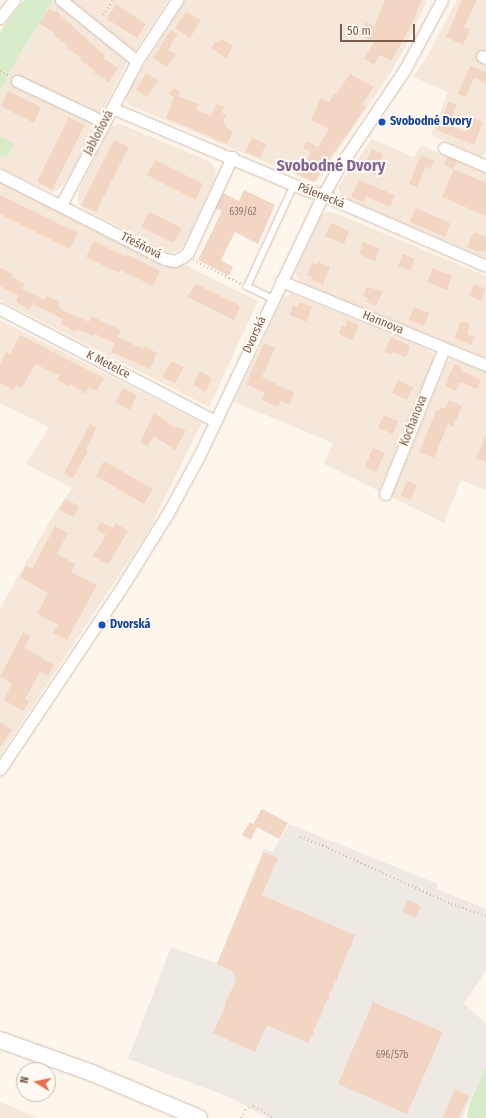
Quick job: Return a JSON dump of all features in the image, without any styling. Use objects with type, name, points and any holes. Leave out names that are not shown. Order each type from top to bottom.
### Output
[{"type":"main road","points":[[0,1040],[92,1073],[200,1118]]},
{"type":"street","points":[[0,18],[14,0]]},
{"type":"street","points":[[61,0],[137,61]]},
{"type":"street","name":"Jabloňová","points":[[61,205],[137,61],[177,0]]},
{"type":"street","name":"Dvorská","points":[[0,769],[149,547],[215,421],[322,195],[339,167],[405,69],[442,0]]},
{"type":"street","points":[[17,81],[104,122]]},
{"type":"street","name":"Pálenecká","points":[[112,108],[232,157],[294,185],[322,195],[486,266]]},
{"type":"street","points":[[444,148],[486,166]]},
{"type":"street","points":[[184,256],[188,252],[232,157]]},
{"type":"street","name":"Třešňová","points":[[0,175],[165,259],[175,261],[184,256]]},
{"type":"street","name":"Hannova","points":[[281,281],[486,365]]},
{"type":"street","name":"K Metelce","points":[[0,309],[215,421]]},
{"type":"street","name":"Kochanova","points":[[385,494],[444,348]]},
{"type":"lane","points":[[272,299],[247,287],[294,185]]},
{"type":"path","points":[[103,15],[113,0]]},
{"type":"path","points":[[184,256],[247,287]]},
{"type":"path","points":[[300,837],[328,848],[450,904],[486,916]]},
{"type":"path","points":[[241,1118],[245,1110],[254,1106],[274,1118]]},
{"type":"shaded area","points":[[53,0],[168,0],[125,66],[66,182],[58,190],[52,192],[0,168],[0,88],[2,88],[11,69]]},
{"type":"shaded area","points":[[185,0],[427,0],[409,40],[390,74],[317,181],[313,182],[127,103],[125,98],[130,88]]},
{"type":"shaded area","points":[[457,0],[486,0],[486,151],[482,157],[431,135],[448,92],[413,77],[429,53]]},
{"type":"shaded area","points":[[120,124],[211,162],[215,168],[216,174],[214,180],[183,247],[178,251],[169,252],[84,209],[78,203],[78,192],[108,131],[113,126]]},
{"type":"shaded area","points":[[372,139],[414,157],[421,145],[486,173],[486,258],[345,198],[340,193],[338,187]]},
{"type":"shaded area","points":[[0,181],[168,265],[178,266],[183,264],[258,301],[209,407],[0,300]]},
{"type":"shaded area","points":[[326,212],[335,213],[486,276],[486,358],[299,282],[295,272],[322,215]]},
{"type":"shaded area","points":[[292,294],[431,351],[434,358],[379,491],[324,464],[333,443],[234,402],[283,297]]},
{"type":"shaded area","points":[[0,320],[202,423],[149,530],[0,755],[0,608],[54,514],[72,488],[26,464],[49,427],[0,403]]},
{"type":"shaded area","points":[[452,359],[486,372],[486,490],[461,480],[444,523],[391,497],[447,362]]},
{"type":"shaded area","points":[[289,824],[438,884],[436,889],[486,909],[486,971],[464,1003],[486,1024],[486,1066],[462,1118],[269,1118],[229,1097],[128,1059],[171,947],[217,963],[264,848],[272,852]]},
{"type":"shaded area","points":[[0,1102],[38,1118],[0,1118]]},
{"type":"green space","points":[[24,0],[53,0],[11,69],[2,89],[0,88],[0,32]]},
{"type":"green space","points":[[0,137],[14,143],[7,158],[0,155]]},
{"type":"green space","points":[[486,1066],[486,1118],[467,1118],[469,1105]]},
{"type":"building","points":[[385,0],[422,0],[410,28],[391,61],[380,55],[374,65],[364,59],[374,42],[360,35],[366,22],[374,26]]},
{"type":"building","points":[[462,0],[477,0],[464,27],[470,30],[463,45],[446,37]]},
{"type":"building","points":[[116,4],[146,24],[137,38],[107,19]]},
{"type":"building","points":[[49,9],[54,12],[56,11],[105,56],[103,58],[118,68],[109,82],[93,72],[95,70],[80,60],[82,58],[66,48],[68,45],[39,23]]},
{"type":"building","points":[[186,12],[201,20],[190,38],[175,28]]},
{"type":"building","points":[[171,30],[177,34],[168,50],[176,54],[167,67],[153,58]]},
{"type":"building","points":[[221,39],[233,46],[226,58],[211,48],[216,41],[219,43]]},
{"type":"building","points":[[470,66],[486,72],[486,83],[474,78],[466,97],[458,94]]},
{"type":"building","points":[[146,73],[158,80],[147,97],[136,90]]},
{"type":"building","points":[[350,74],[374,87],[362,104],[366,107],[328,161],[327,160],[316,180],[312,181],[292,172],[295,164],[303,168],[311,152],[303,148],[306,141],[318,147],[329,129],[311,120],[321,98],[330,102],[334,93],[336,94]]},
{"type":"building","points":[[174,88],[180,92],[178,96],[198,104],[196,110],[211,116],[216,104],[224,107],[222,113],[226,115],[223,122],[227,126],[226,128],[233,131],[227,144],[166,118],[174,97],[169,94]]},
{"type":"building","points":[[8,91],[41,107],[34,123],[1,106]]},
{"type":"building","points":[[449,101],[457,105],[449,125],[465,132],[471,117],[483,122],[474,145],[437,130]]},
{"type":"building","points":[[69,117],[85,125],[52,190],[37,182]]},
{"type":"building","points":[[252,138],[266,144],[260,158],[245,152]]},
{"type":"building","points":[[114,140],[129,147],[96,212],[81,205]]},
{"type":"building","points":[[371,149],[383,154],[378,168],[366,163]]},
{"type":"building","points":[[421,155],[434,161],[430,169],[426,167],[417,187],[409,184]]},
{"type":"building","points":[[448,157],[457,161],[454,169],[444,165]]},
{"type":"building","points":[[155,160],[203,184],[196,200],[147,175]]},
{"type":"building","points":[[454,169],[486,183],[486,216],[442,197]]},
{"type":"building","points":[[359,180],[395,195],[390,207],[366,196],[363,202],[351,197]]},
{"type":"building","points":[[244,190],[275,205],[258,244],[235,232],[221,260],[233,267],[229,276],[198,260],[222,211],[216,208],[223,193],[239,201]]},
{"type":"building","points":[[0,195],[78,233],[70,249],[0,214]]},
{"type":"building","points":[[416,208],[450,223],[445,237],[410,222]]},
{"type":"building","points":[[149,212],[182,228],[174,243],[141,227]]},
{"type":"building","points":[[331,223],[349,231],[344,244],[325,236]]},
{"type":"building","points":[[474,232],[486,237],[486,252],[481,250],[480,252],[467,247]]},
{"type":"building","points":[[94,241],[126,257],[128,255],[160,271],[153,286],[120,270],[119,273],[86,257]]},
{"type":"building","points":[[363,242],[380,249],[375,261],[359,254]]},
{"type":"building","points":[[403,254],[415,259],[410,271],[398,266]]},
{"type":"building","points":[[318,262],[330,267],[323,285],[311,279],[312,277],[307,275],[312,263],[317,265]]},
{"type":"building","points":[[0,268],[13,274],[12,277],[25,284],[22,289],[45,300],[47,296],[60,302],[58,306],[61,307],[60,309],[89,322],[91,316],[121,330],[118,337],[143,349],[144,346],[157,353],[150,369],[111,352],[115,343],[95,334],[94,336],[77,329],[76,332],[61,323],[63,319],[32,304],[29,309],[17,303],[18,302],[16,301],[18,296],[0,286]]},
{"type":"building","points":[[433,268],[452,276],[447,290],[427,282]]},
{"type":"building","points":[[196,284],[240,306],[234,320],[187,297]]},
{"type":"building","points":[[474,284],[486,289],[481,301],[469,296]]},
{"type":"building","points":[[367,287],[383,291],[376,306],[367,302],[368,298],[363,296]]},
{"type":"building","points":[[300,302],[312,307],[306,322],[290,315],[293,305],[297,307]]},
{"type":"building","points":[[414,307],[429,313],[424,326],[409,320]]},
{"type":"building","points":[[348,320],[359,325],[352,340],[339,334],[342,325],[345,327]]},
{"type":"building","points":[[461,321],[470,324],[467,334],[475,337],[471,345],[454,338]]},
{"type":"building","points":[[20,335],[104,378],[97,391],[89,387],[86,394],[70,384],[69,386],[57,380],[60,376],[35,364],[22,388],[16,385],[13,390],[0,383],[0,364],[6,352],[10,354]]},
{"type":"building","points":[[391,337],[410,346],[406,357],[393,352],[392,355],[384,352]]},
{"type":"building","points":[[264,343],[275,348],[262,377],[294,393],[290,405],[281,401],[278,407],[262,400],[265,393],[246,384]]},
{"type":"building","points":[[171,361],[184,367],[175,383],[162,377]]},
{"type":"building","points":[[454,364],[462,367],[460,370],[481,380],[477,389],[460,382],[456,391],[445,386]]},
{"type":"building","points":[[200,371],[212,378],[206,392],[193,385]]},
{"type":"building","points":[[398,380],[413,387],[407,400],[392,393]]},
{"type":"building","points":[[123,388],[137,395],[130,410],[115,402]]},
{"type":"building","points":[[449,400],[462,406],[453,427],[448,424],[434,458],[419,452],[437,409],[440,410],[441,407],[445,409]]},
{"type":"building","points":[[154,413],[176,428],[178,427],[186,431],[175,450],[154,436],[148,446],[140,442]]},
{"type":"building","points":[[384,415],[398,421],[393,434],[378,428]]},
{"type":"building","points":[[90,424],[97,427],[86,450],[88,451],[73,478],[64,473]]},
{"type":"building","points":[[486,435],[486,462],[476,458]]},
{"type":"building","points":[[373,448],[385,453],[376,472],[365,467]]},
{"type":"building","points":[[104,461],[153,489],[144,504],[96,476]]},
{"type":"building","points":[[407,481],[417,485],[411,500],[401,496]]},
{"type":"building","points":[[65,499],[79,506],[74,517],[59,510]]},
{"type":"building","points":[[101,522],[113,528],[115,523],[128,531],[113,558],[107,564],[93,556],[106,535],[97,530]]},
{"type":"building","points":[[55,526],[68,533],[57,554],[75,564],[71,572],[97,585],[67,640],[53,633],[58,625],[37,614],[48,593],[20,577],[26,566],[32,569]]},
{"type":"building","points":[[23,632],[30,636],[24,648],[54,665],[48,676],[40,672],[25,699],[29,701],[23,711],[4,700],[12,683],[0,677]]},
{"type":"building","points":[[0,722],[12,730],[0,747]]},
{"type":"building","points":[[262,809],[288,823],[279,839],[257,827],[251,840],[242,835],[250,822],[253,824]]},
{"type":"building","points":[[264,852],[278,858],[262,895],[355,935],[352,943],[353,946],[350,947],[344,960],[345,963],[342,965],[337,978],[338,981],[335,982],[329,996],[330,999],[327,1000],[321,1014],[322,1017],[319,1018],[313,1032],[314,1034],[311,1036],[308,1043],[267,1025],[255,1052],[213,1033],[236,981],[232,971],[217,964]]},
{"type":"building","points":[[408,900],[421,906],[415,918],[402,912]]},
{"type":"building","points":[[373,1002],[443,1032],[407,1114],[338,1084]]},
{"type":"building","points":[[455,1089],[469,1096],[459,1118],[442,1118]]},
{"type":"place","name":"Svobodné Dvory","points":[[382,122]]},
{"type":"place","name":"Dvorská","points":[[102,625]]},
{"type":"district","name":"Svobodné Dvory","points":[[331,166]]}]
